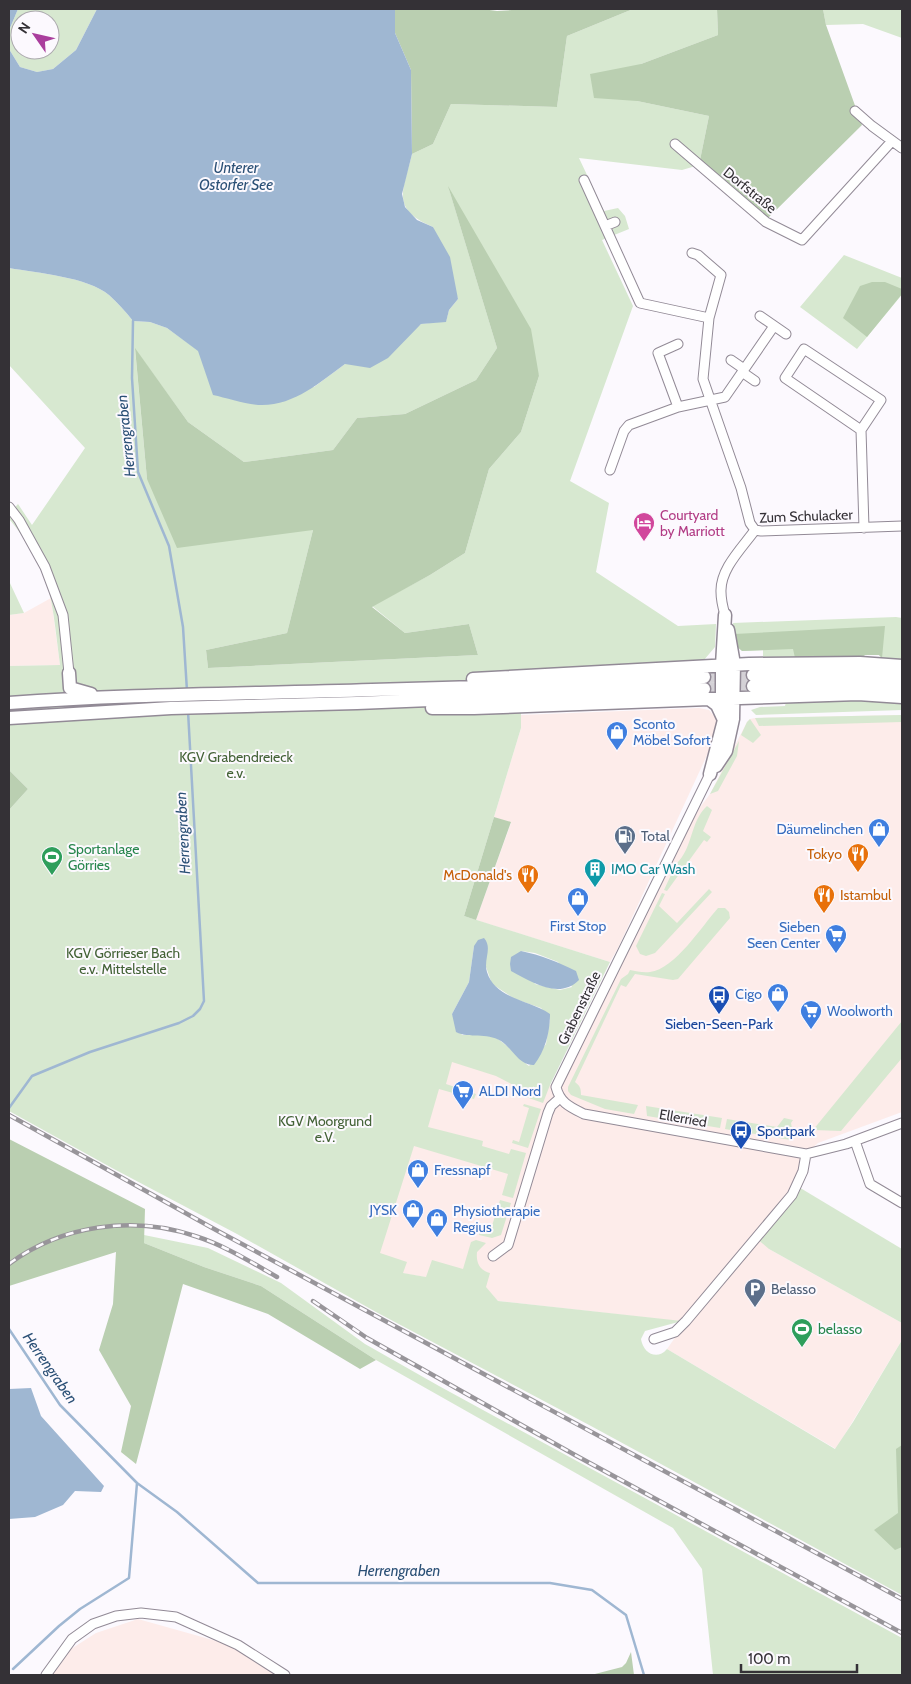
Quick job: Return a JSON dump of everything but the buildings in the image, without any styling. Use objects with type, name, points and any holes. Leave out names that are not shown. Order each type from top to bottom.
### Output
[{"type":"highway","points":[[725,616],[724,678],[728,720]]},
{"type":"highway","points":[[9,703],[55,699],[198,694],[266,698],[309,709],[474,708],[860,663],[902,666]]},
{"type":"highway","points":[[69,673],[70,688]]},
{"type":"highway","points":[[710,774],[728,720],[751,686],[814,673],[902,675]]},
{"type":"highway","points":[[724,678],[717,705],[728,720]]},
{"type":"highway","points":[[9,718],[199,707],[266,698],[724,678],[751,686],[902,697]]},
{"type":"highway","points":[[751,686],[811,684],[902,686]]},
{"type":"highway","points":[[70,688],[87,694],[143,695]]},
{"type":"highway","points":[[55,699],[70,688]]},
{"type":"street","points":[[855,111],[902,148]]},
{"type":"street","name":"Dorfstraße","points":[[675,144],[766,222],[802,240],[892,141]]},
{"type":"street","points":[[584,180],[640,303],[709,318]]},
{"type":"street","points":[[605,226],[615,222]]},
{"type":"street","points":[[692,253],[698,255],[721,275],[709,318],[703,379],[741,488],[750,523],[755,530]]},
{"type":"street","points":[[760,316],[786,334]]},
{"type":"street","points":[[610,470],[624,431],[629,425],[678,407],[725,397],[774,326]]},
{"type":"street","points":[[678,344],[658,353],[678,407]]},
{"type":"street","points":[[804,349],[881,400],[861,430],[785,378],[804,349]]},
{"type":"street","points":[[731,360],[755,381]]},
{"type":"street","name":"Zum Schulacker","points":[[861,430],[864,528]]},
{"type":"street","points":[[9,507],[19,520],[45,567],[63,615],[69,673]]},
{"type":"street","name":"Zum Schulacker","points":[[725,616],[721,592],[722,579],[755,530],[902,526]]},
{"type":"street","name":"Grabenstraße","points":[[493,1256],[508,1245],[548,1113],[551,1106],[560,1098],[556,1087],[710,774]]},
{"type":"street","name":"Ellerried","points":[[560,1098],[568,1107],[584,1114],[806,1154],[855,1141],[902,1123]]},
{"type":"street","points":[[855,1141],[870,1184],[902,1203]]},
{"type":"street","points":[[654,1339],[675,1332],[686,1321],[792,1196],[803,1171],[806,1154]]},
{"type":"street","points":[[46,1675],[72,1639],[93,1624],[116,1616],[141,1613],[176,1618],[238,1645],[285,1675]]},
{"type":"shaded area","points":[[51,598],[60,665],[9,666],[9,615],[24,613]]},
{"type":"shaded area","points":[[699,708],[709,710],[715,717],[718,728],[714,740],[610,962],[476,920],[511,823],[494,817],[521,728],[521,715]]},
{"type":"shaded area","points":[[902,715],[902,1112],[818,1143],[806,1154],[769,1249],[902,1323],[902,1340],[836,1449],[667,1349],[686,1322],[498,1301],[485,1287],[353,1265],[427,1040],[560,1088],[698,810],[710,794],[747,722],[755,718]]},
{"type":"shaded area","points":[[138,1619],[227,1644],[277,1675],[44,1675],[71,1649],[96,1633]]},
{"type":"green space","points":[[18,9],[97,9],[76,50],[53,69],[37,72],[20,67],[16,60],[60,60],[60,10]]},
{"type":"green space","points":[[395,9],[482,9],[497,11],[528,9],[633,9],[567,36],[557,107],[451,104],[433,144],[412,154],[411,70],[395,33]]},
{"type":"green space","points":[[633,9],[717,9],[718,35],[641,64],[637,101],[709,116],[699,165],[682,170],[579,158],[604,211],[618,208],[625,216],[629,229],[602,240],[633,306],[570,481],[609,503],[596,572],[678,626],[716,624],[715,647],[704,660],[521,670],[521,728],[464,916],[610,962],[543,1103],[523,1096],[525,1091],[496,1076],[452,1062],[446,1084],[476,1094],[474,1099],[439,1089],[428,1127],[483,1141],[482,1146],[509,1154],[511,1149],[526,1153],[513,1198],[502,1195],[508,1174],[414,1146],[380,1253],[407,1262],[403,1273],[426,1277],[432,1260],[463,1269],[471,1242],[476,1240],[486,1243],[477,1252],[477,1259],[481,1268],[490,1273],[486,1287],[498,1301],[682,1321],[645,1331],[641,1339],[644,1348],[655,1355],[663,1353],[667,1349],[835,1449],[902,1340],[902,1595],[376,1312],[237,1234],[9,1111],[9,810],[28,789],[9,770],[9,666],[60,665],[49,590],[22,535],[9,519],[9,514],[18,504],[32,525],[85,448],[9,365],[9,268],[76,280],[100,289],[116,301],[133,321],[150,322],[167,328],[199,351],[205,370],[314,387],[345,364],[415,329],[421,324],[446,321],[449,310],[458,299],[433,227],[410,213],[405,206],[403,198],[405,178],[412,154],[433,144],[451,104],[557,107],[567,36]],"holes":[[[449,189],[539,376],[521,432],[489,469],[465,553],[430,575],[372,606],[405,633],[469,624],[478,655],[208,668],[206,650],[287,633],[313,530],[147,479],[135,349],[188,422],[244,462],[333,450],[357,418],[405,414],[476,380],[497,348]],[[474,946],[486,956],[485,964],[492,984],[515,999],[541,1008],[550,1020],[546,1044],[529,1066],[496,1038],[484,1035],[462,1035],[452,1014],[469,982]],[[521,951],[535,953],[558,962],[572,987],[560,990],[535,984]]]},
{"type":"green space","points":[[717,9],[823,9],[826,25],[862,125],[765,221],[699,165],[709,116],[637,101],[594,98],[590,74],[641,64],[718,35]]},
{"type":"green space","points":[[823,9],[902,9],[902,38],[863,24],[826,25]]},
{"type":"green space","points":[[448,186],[531,329],[539,376],[521,432],[489,469],[465,553],[372,607],[405,633],[469,624],[478,655],[208,668],[206,650],[287,633],[313,530],[177,548],[147,479],[135,348],[188,422],[244,462],[333,450],[357,418],[405,414],[476,380],[497,348]]},
{"type":"green space","points":[[844,255],[902,278],[902,294],[857,349],[800,307]]},
{"type":"green space","points":[[872,282],[885,282],[902,289],[902,294],[867,337],[843,318],[860,286]]},
{"type":"green space","points":[[9,581],[24,613],[9,615]]},
{"type":"green space","points":[[902,618],[902,660],[882,658],[879,655],[833,659],[763,657],[763,650],[742,651],[734,634],[733,623]]},
{"type":"green space","points":[[885,626],[882,658],[879,655],[865,655],[862,657],[795,658],[793,649],[742,651],[736,646],[734,634]]},
{"type":"green space","points":[[805,698],[902,700],[902,710],[756,715],[751,710],[760,707],[785,706],[786,702]]},
{"type":"green space","points":[[902,715],[902,722],[759,726],[755,718]]},
{"type":"green space","points":[[750,719],[761,735],[753,743],[741,735]]},
{"type":"green space","points":[[739,741],[737,756],[718,791],[710,794]]},
{"type":"green space","points":[[9,770],[28,789],[9,810]]},
{"type":"green space","points":[[707,806],[712,810],[703,831],[711,837],[707,842],[704,840],[667,891],[664,890],[676,864],[686,851],[697,819]]},
{"type":"green space","points":[[494,817],[511,822],[476,920],[464,916]]},
{"type":"green space","points":[[709,889],[712,892],[655,953],[646,956],[640,954],[636,946],[662,893],[665,894],[659,906],[677,923]]},
{"type":"green space","points":[[718,908],[725,908],[729,912],[730,918],[678,979],[673,980],[635,974],[626,987],[621,985],[575,1082],[580,1087],[581,1095],[638,1105],[634,1114],[605,1109],[571,1095],[568,1087],[621,979],[630,970],[650,972],[669,963],[687,946]]},
{"type":"green space","points":[[902,1021],[902,1058],[841,1131],[813,1130]]},
{"type":"green space","points":[[524,1104],[541,1109],[528,1148],[512,1143],[513,1140],[519,1142],[529,1108],[523,1106]]},
{"type":"green space","points":[[646,1106],[722,1118],[720,1128],[647,1116]]},
{"type":"green space","points":[[784,1118],[793,1120],[791,1123],[793,1134],[791,1140],[725,1129],[727,1119],[777,1127]]},
{"type":"green space","points":[[9,1139],[145,1209],[144,1243],[204,1267],[261,1286],[376,1360],[360,1369],[268,1314],[183,1284],[136,1464],[121,1452],[131,1406],[99,1350],[113,1304],[116,1252],[9,1286]]},
{"type":"green space","points":[[797,1186],[902,1249],[902,1323],[769,1249],[756,1238]]},
{"type":"green space","points":[[500,1200],[511,1203],[501,1235],[492,1238],[479,1235],[481,1226],[491,1229]]},
{"type":"green space","points":[[144,1235],[208,1248],[281,1283],[365,1344],[902,1638],[902,1675],[713,1675],[702,1569],[673,1528],[376,1360],[261,1286],[204,1267],[144,1243]]},
{"type":"green space","points":[[902,1445],[902,1547],[895,1550],[874,1530],[898,1513],[896,1449]]},
{"type":"green space","points":[[631,1652],[634,1675],[591,1675],[622,1667]]},
{"type":"water","points":[[9,9],[18,9],[10,10],[9,49]]},
{"type":"water","name":"Unterer Ostorfer See","points":[[97,9],[395,9],[395,33],[411,70],[412,154],[402,194],[405,207],[417,220],[433,227],[450,257],[458,299],[449,310],[446,322],[421,324],[388,358],[370,368],[345,364],[296,397],[274,404],[256,405],[213,395],[198,351],[167,328],[150,322],[133,321],[116,301],[100,289],[76,280],[9,268],[9,49],[10,60],[16,60],[20,67],[37,72],[53,69],[76,50]]},
{"type":"water","points":[[484,938],[488,946],[487,972],[497,988],[550,1014],[546,1041],[534,1065],[524,1063],[505,1044],[495,1038],[456,1032],[452,1014],[469,982],[474,946],[478,940]]},
{"type":"water","points":[[521,951],[549,959],[576,971],[579,980],[563,989],[554,989],[528,980],[511,971],[511,957]]},
{"type":"water","points":[[31,1388],[41,1416],[104,1486],[101,1492],[75,1491],[63,1505],[35,1517],[9,1519],[9,1389]]},
{"type":"waterway","name":"Herrengraben","points":[[133,321],[132,378],[138,472],[169,546],[183,627],[187,691]]},
{"type":"waterway","name":"Herrengraben","points":[[9,1108],[32,1076],[90,1052],[179,1023],[193,1016],[200,1009],[204,1001],[188,711]]},
{"type":"waterway","name":"Herrengraben","points":[[9,1329],[60,1405],[137,1483],[177,1512],[258,1583],[550,1583],[592,1590],[626,1615],[644,1675]]},
{"type":"waterway","name":"Herrengraben","points":[[13,1669],[80,1609],[129,1578],[137,1483]]},
{"type":"tunnel","points":[[704,677],[753,675]]},
{"type":"tunnel","points":[[704,689],[753,686]]},
{"type":"railway","points":[[9,1115],[216,1230],[902,1599]]},
{"type":"railway","points":[[9,1264],[51,1240],[75,1232],[123,1225],[148,1226],[172,1230],[206,1240],[237,1254],[277,1277]]},
{"type":"railway","points":[[313,1301],[367,1338],[575,1455],[902,1633]]},
{"type":"place","name":"Courtyard by Marriott","points":[[644,542]]},
{"type":"place","name":"Sconto Möbel Sofort","points":[[617,751]]},
{"type":"place","name":"Däumelinchen","points":[[879,848]]},
{"type":"place","name":"Total","points":[[625,855]]},
{"type":"place","name":"Tokyo","points":[[858,873]]},
{"type":"place","name":"Sportanlage Görries","points":[[52,876]]},
{"type":"place","name":"IMO Car Wash","points":[[595,888]]},
{"type":"place","name":"McDonald's","points":[[528,894]]},
{"type":"place","name":"Istambul","points":[[824,914]]},
{"type":"place","name":"First Stop","points":[[578,917]]},
{"type":"place","name":"Sieben Seen Center","points":[[836,954]]},
{"type":"place","name":"Cigo","points":[[778,1013]]},
{"type":"place","name":"Sieben-Seen-Park","points":[[719,1015]]},
{"type":"place","name":"Woolworth","points":[[811,1030]]},
{"type":"place","name":"ALDI Nord","points":[[463,1110]]},
{"type":"place","name":"Sportpark","points":[[741,1150]]},
{"type":"place","name":"Fressnapf","points":[[418,1189]]},
{"type":"place","name":"JYSK","points":[[413,1229]]},
{"type":"place","name":"Physiotherapie Regius","points":[[437,1238]]},
{"type":"place","name":"Belasso","points":[[755,1308]]},
{"type":"place","name":"belasso","points":[[802,1348]]},
{"type":"park label","name":"KGV Grabendreieck e.v.","points":[[236,766]]},
{"type":"park label","name":"KGV Görrieser Bach e.v. Mittelstelle","points":[[123,962]]},
{"type":"park label","name":"KGV Moorgrund e.V.","points":[[325,1130]]}]
